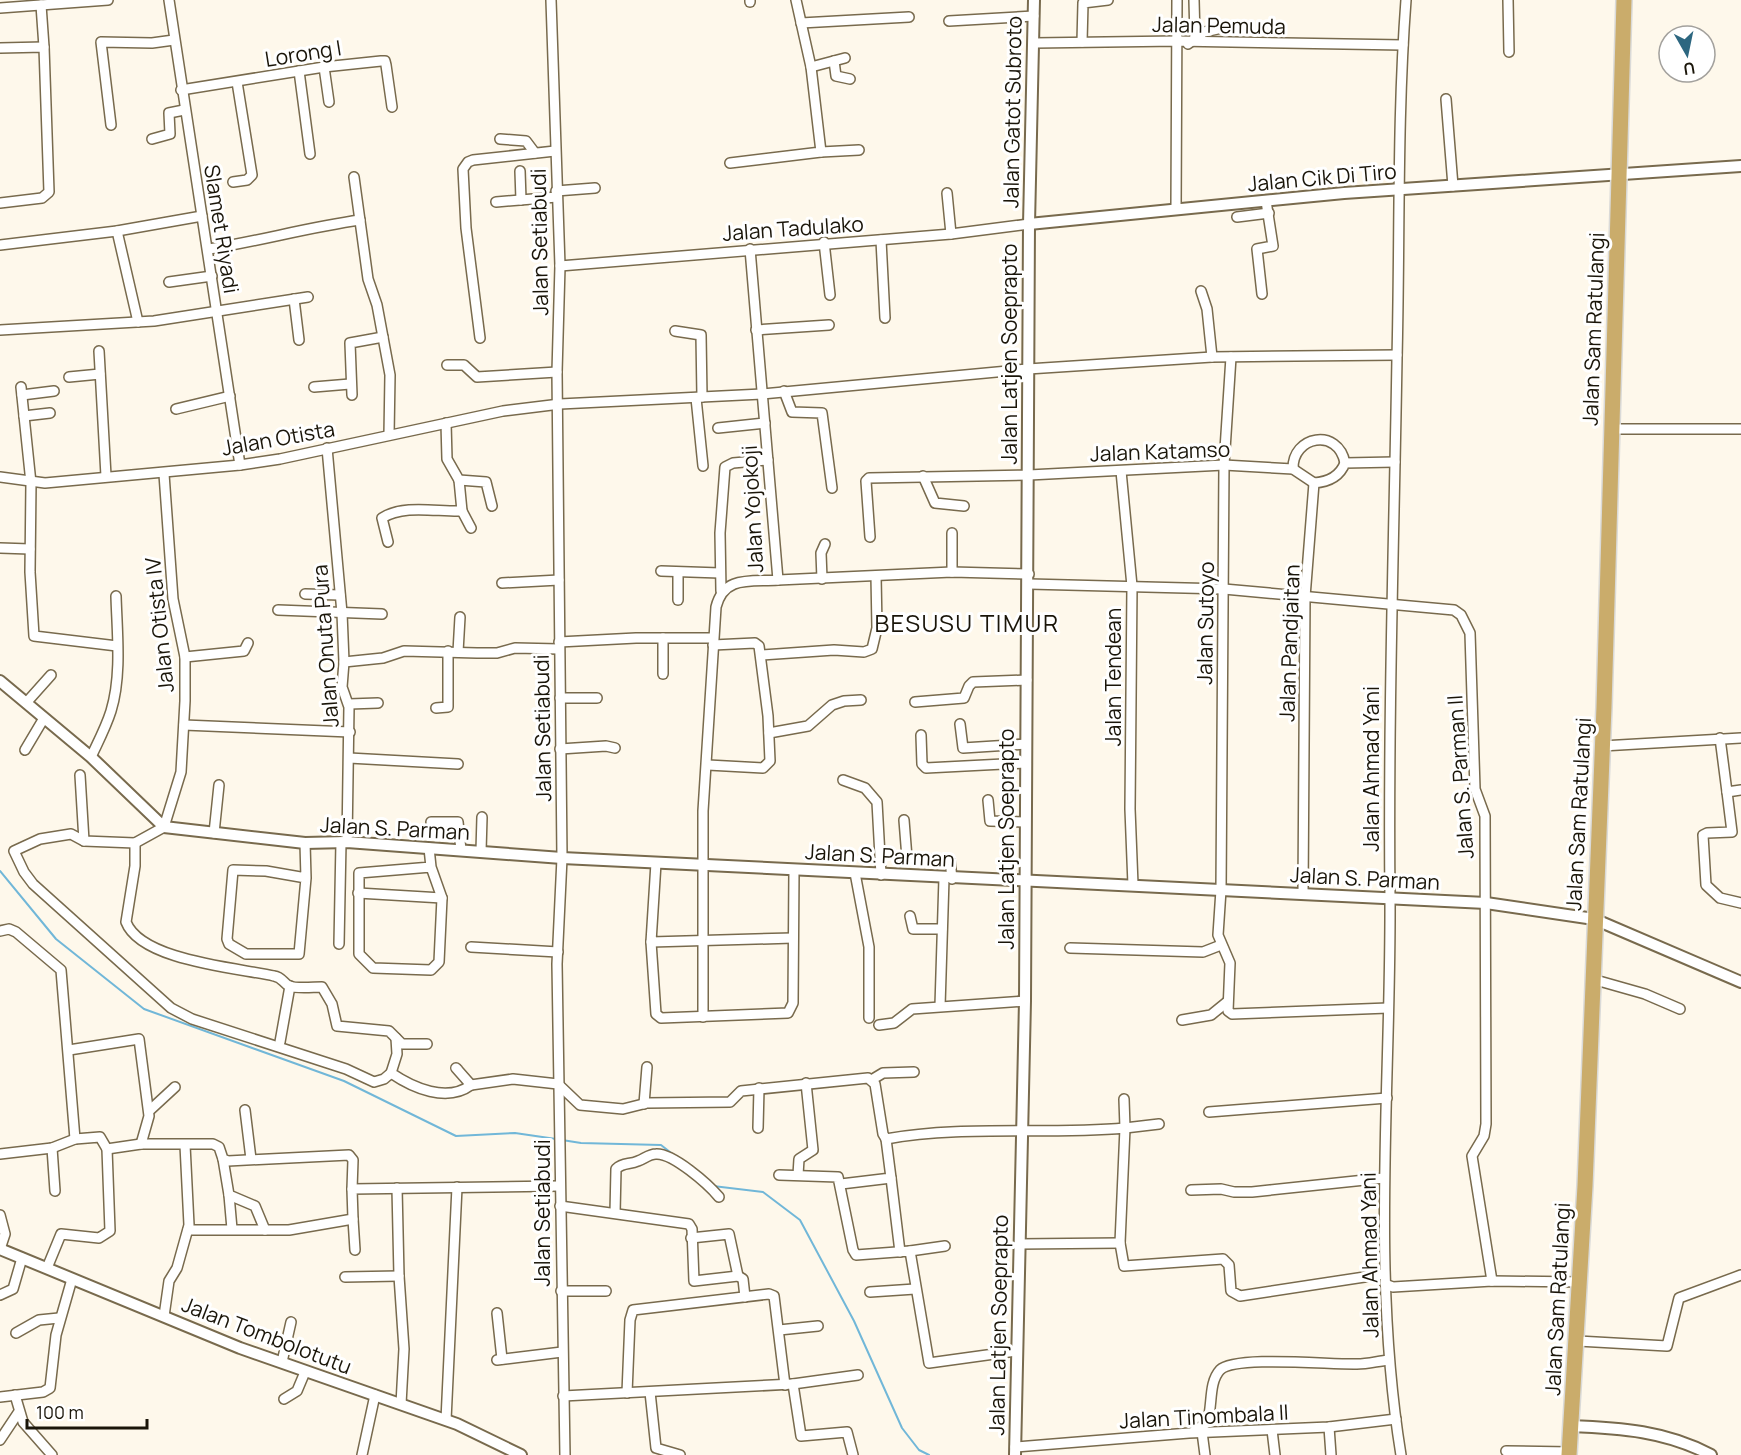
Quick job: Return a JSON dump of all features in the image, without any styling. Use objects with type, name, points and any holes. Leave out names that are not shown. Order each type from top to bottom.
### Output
[{"type":"highway","name":"Jalan Sam Ratulangi","points":[[1570,1454],[1570,1426],[1578,1341],[1602,746],[1624,0]]},
{"type":"street","points":[[0,8],[108,0]]},
{"type":"street","name":"Slamet Riyadi","points":[[169,0],[184,110],[209,249],[240,465]]},
{"type":"street","name":"Jalan Setiabudi","points":[[550,0],[560,266],[557,372],[560,404],[559,645],[562,858],[558,952],[558,1084],[565,1455]]},
{"type":"street","points":[[796,0],[811,67],[821,152]]},
{"type":"street","name":"Jalan Gatot Subroto","points":[[1029,224],[1035,43],[1034,0]]},
{"type":"street","points":[[1082,42],[1083,3],[1108,0]]},
{"type":"street","points":[[1176,209],[1177,0]]},
{"type":"street","points":[[1192,41],[1194,0]]},
{"type":"street","name":"Jalan Ahmad Yani","points":[[1401,1455],[1389,1360],[1384,1279],[1384,1178],[1390,898],[1390,606],[1403,45],[1406,0]]},
{"type":"street","points":[[1508,0],[1509,52]]},
{"type":"street","points":[[0,203],[42,198],[49,192],[44,47],[34,4]]},
{"type":"street","points":[[801,23],[909,16]]},
{"type":"street","points":[[949,21],[1034,16]]},
{"type":"street","points":[[1192,41],[1204,32],[1222,28]]},
{"type":"street","points":[[111,125],[101,42],[152,43],[174,40]]},
{"type":"street","name":"Jalan Pemuda","points":[[1035,43],[1192,41],[1403,45]]},
{"type":"street","points":[[0,48],[42,45],[44,47]]},
{"type":"street","points":[[811,67],[845,58]]},
{"type":"street","name":"Lorong I","points":[[181,90],[324,67],[385,61],[392,107]]},
{"type":"street","points":[[834,61],[836,76],[850,79]]},
{"type":"street","points":[[324,67],[329,102]]},
{"type":"street","points":[[300,71],[310,154]]},
{"type":"street","points":[[233,182],[250,179],[252,175],[237,82]]},
{"type":"street","points":[[1446,99],[1454,186]]},
{"type":"street","points":[[152,138],[170,134],[169,113],[184,110]]},
{"type":"street","points":[[500,140],[526,141],[535,153]]},
{"type":"street","points":[[730,163],[821,152],[859,150]]},
{"type":"street","points":[[480,338],[466,228],[463,169],[473,159],[555,151]]},
{"type":"street","name":"Jalan Cik Di Tiro","points":[[1029,224],[1400,190],[1741,166]]},
{"type":"street","points":[[520,171],[521,200]]},
{"type":"street","points":[[354,177],[368,279],[375,297],[390,375],[389,435]]},
{"type":"street","points":[[496,202],[595,188]]},
{"type":"street","points":[[947,193],[951,234]]},
{"type":"street","points":[[1262,294],[1257,249],[1273,246],[1266,201]]},
{"type":"street","points":[[1237,217],[1269,213]]},
{"type":"street","points":[[0,245],[117,231],[202,216]]},
{"type":"street","points":[[209,249],[281,237],[300,229],[360,220]]},
{"type":"street","name":"Jalan Tadulako","points":[[560,266],[824,242],[951,234],[1029,224]]},
{"type":"street","name":"Jalan Latjen Soeprapto","points":[[1015,1451],[1018,1244],[1026,1001],[1025,763],[1029,579],[1029,224]]},
{"type":"street","points":[[117,231],[138,322]]},
{"type":"street","points":[[880,240],[885,318]]},
{"type":"street","points":[[824,242],[830,295]]},
{"type":"street","name":"Jalan Yojokoji","points":[[703,1017],[702,864],[716,607],[722,591],[734,583],[778,580],[750,249]]},
{"type":"street","points":[[169,282],[212,276]]},
{"type":"street","points":[[1201,291],[1207,309],[1212,357]]},
{"type":"street","points":[[0,330],[138,322],[218,313],[308,297]]},
{"type":"street","points":[[294,299],[299,340]]},
{"type":"street","points":[[756,330],[829,325]]},
{"type":"street","points":[[675,331],[701,335],[699,398],[703,466]]},
{"type":"street","points":[[352,395],[350,343],[384,337]]},
{"type":"street","points":[[99,351],[106,476]]},
{"type":"street","name":"Jalan Otista","points":[[0,477],[31,483],[106,476],[164,474],[240,465],[280,459],[503,411],[560,404],[762,394],[1028,369],[1212,357],[1397,355]]},
{"type":"street","name":"Jalan Sutoyo","points":[[1227,1002],[1230,963],[1221,945],[1218,929],[1221,890],[1224,465],[1231,357]]},
{"type":"street","points":[[447,365],[464,365],[479,378],[557,372]]},
{"type":"street","points":[[69,377],[100,374]]},
{"type":"street","points":[[314,387],[350,384]]},
{"type":"street","points":[[54,391],[22,391],[31,483],[30,549],[34,636],[117,646]]},
{"type":"street","points":[[784,392],[794,413],[822,413],[832,488]]},
{"type":"street","points":[[176,409],[230,396]]},
{"type":"street","points":[[24,416],[50,413]]},
{"type":"street","points":[[446,423],[447,459],[459,480],[462,511],[471,528]]},
{"type":"street","points":[[718,428],[765,423]]},
{"type":"street","points":[[1612,429],[1741,429]]},
{"type":"street","points":[[1325,439],[1338,447],[1345,463],[1342,471],[1334,477],[1314,483],[1293,469],[1293,462],[1300,448],[1325,439]]},
{"type":"street","name":"Jalan Onuta Pura","points":[[327,448],[342,613],[344,662],[342,687],[349,704],[350,732],[339,944]]},
{"type":"street","points":[[722,591],[720,573],[725,467],[732,463],[768,460]]},
{"type":"street","points":[[1345,463],[1395,462]]},
{"type":"street","name":"Jalan Katamso","points":[[870,537],[867,479],[1029,475],[1224,465],[1293,469]]},
{"type":"street","name":"Jalan Tendean","points":[[1121,471],[1132,586],[1130,809],[1133,885]]},
{"type":"street","name":"Jalan Otista IV","points":[[164,474],[173,599],[185,657],[181,772],[164,827]]},
{"type":"street","points":[[923,476],[935,503],[963,506]]},
{"type":"street","points":[[459,480],[486,482],[492,506]]},
{"type":"street","name":"Jalan Pandjaitan","points":[[1303,894],[1305,597],[1314,483]]},
{"type":"street","points":[[388,542],[382,518],[386,515],[412,510],[462,511]]},
{"type":"street","points":[[952,533],[952,573]]},
{"type":"street","points":[[822,579],[821,553],[825,544]]},
{"type":"street","points":[[0,548],[30,549]]},
{"type":"street","points":[[661,571],[720,573]]},
{"type":"street","points":[[678,573],[678,600]]},
{"type":"street","points":[[778,580],[952,573],[1132,586],[1224,589],[1390,606]]},
{"type":"street","points":[[761,655],[834,650],[864,652],[872,649],[877,628],[876,576]]},
{"type":"street","points":[[502,583],[559,580]]},
{"type":"street","points":[[305,594],[340,595]]},
{"type":"street","points":[[91,757],[112,708],[117,646],[116,596]]},
{"type":"street","name":"Jalan S. Parman II","points":[[1390,606],[1454,610],[1461,615],[1470,633],[1473,770],[1475,789],[1485,816],[1486,903]]},
{"type":"street","points":[[278,610],[382,614]]},
{"type":"street","points":[[458,652],[460,617]]},
{"type":"street","points":[[663,638],[663,674]]},
{"type":"street","points":[[344,662],[383,658],[399,651],[492,653],[515,648],[663,638],[755,643],[761,655],[770,761],[763,768],[708,765]]},
{"type":"street","points":[[185,657],[235,653],[244,651],[249,643]]},
{"type":"street","points":[[436,708],[448,707],[447,651]]},
{"type":"street","points":[[26,703],[51,675]]},
{"type":"street","points":[[915,702],[964,698],[973,682],[1027,680]]},
{"type":"street","points":[[0,681],[91,757],[164,827],[135,843],[84,841],[70,834],[40,839],[14,851],[24,872],[33,884],[171,1008],[192,1019],[346,1069],[374,1082],[391,1073],[397,1054],[396,1038]]},
{"type":"street","points":[[560,698],[597,698]]},
{"type":"street","points":[[769,733],[808,726],[832,705],[844,701],[861,700]]},
{"type":"street","points":[[349,704],[378,703]]},
{"type":"street","points":[[25,750],[44,718]]},
{"type":"street","points":[[960,724],[963,748],[1026,744]]},
{"type":"street","points":[[184,725],[350,732]]},
{"type":"street","points":[[921,735],[922,764],[926,768],[1025,763]]},
{"type":"street","points":[[1720,738],[1727,792],[1736,833],[1707,832],[1703,835],[1706,885],[1720,898],[1741,903]]},
{"type":"street","points":[[1602,746],[1741,738]]},
{"type":"street","points":[[560,749],[606,746],[615,748]]},
{"type":"street","points":[[349,758],[458,764]]},
{"type":"street","points":[[80,775],[84,841]]},
{"type":"street","points":[[843,780],[866,788],[877,802],[881,875]]},
{"type":"street","points":[[214,833],[219,785]]},
{"type":"street","points":[[550,790],[560,791]]},
{"type":"street","points":[[1727,792],[1741,790]]},
{"type":"street","points":[[988,800],[990,821],[1025,822]]},
{"type":"street","points":[[481,851],[482,817]]},
{"type":"street","points":[[904,820],[908,876]]},
{"type":"street","points":[[431,822],[458,822],[461,850]]},
{"type":"street","name":"Jalan S. Parman","points":[[164,827],[305,843],[344,842],[562,858],[1486,903],[1594,919],[1741,982]]},
{"type":"street","points":[[135,843],[135,867],[126,922],[129,929],[145,941],[185,960],[277,976],[290,986],[322,987],[332,1004],[337,1026],[389,1031],[402,1044],[427,1044]]},
{"type":"street","points":[[305,843],[306,878],[299,954],[246,954],[233,948],[227,939],[233,870],[266,870],[306,878]]},
{"type":"street","points":[[429,848],[431,867],[442,898],[441,945],[436,967],[431,970],[373,968],[359,954],[357,877],[362,872],[431,867]]},
{"type":"street","points":[[907,858],[950,860],[942,929],[940,1006]]},
{"type":"street","points":[[656,863],[651,942],[656,1014],[661,1018],[788,1013],[791,1010],[794,870]]},
{"type":"street","points":[[855,873],[869,947],[869,1018]]},
{"type":"street","points":[[358,892],[442,898]]},
{"type":"street","points":[[1486,903],[1486,1124],[1484,1136],[1472,1156],[1492,1281]]},
{"type":"street","points":[[910,916],[913,929],[942,929]]},
{"type":"street","points":[[0,931],[9,929],[16,932],[61,970],[75,1139]]},
{"type":"street","points":[[651,942],[794,938]]},
{"type":"street","points":[[1070,948],[1203,952],[1221,945]]},
{"type":"street","points":[[471,947],[558,952]]},
{"type":"street","points":[[1592,979],[1645,994],[1680,1009]]},
{"type":"street","points":[[280,1042],[290,986]]},
{"type":"street","points":[[879,1025],[894,1023],[912,1009],[1026,1001]]},
{"type":"street","points":[[1227,1002],[1228,1012],[1232,1014],[1388,1008]]},
{"type":"street","points":[[1182,1020],[1211,1015],[1227,1002]]},
{"type":"street","points":[[69,1050],[139,1039],[149,1111],[141,1144]]},
{"type":"street","points":[[644,1104],[647,1067]]},
{"type":"street","points":[[458,1070],[471,1085]]},
{"type":"street","points":[[391,1073],[411,1087],[441,1092],[457,1091],[471,1085],[513,1079],[558,1084],[574,1102],[587,1107],[623,1109],[644,1104],[730,1102],[739,1091],[806,1083],[873,1079],[883,1073],[914,1072]]},
{"type":"street","points":[[873,1079],[883,1134],[886,1139],[900,1252]]},
{"type":"street","points":[[798,1175],[799,1159],[813,1150],[806,1083]]},
{"type":"street","points":[[149,1111],[175,1087]]},
{"type":"street","points":[[758,1128],[759,1088]]},
{"type":"street","points":[[1209,1112],[1387,1098]]},
{"type":"street","points":[[1124,1099],[1125,1128],[1120,1243],[1122,1263],[1126,1266],[1226,1260],[1229,1264],[1231,1291],[1236,1296],[1384,1279],[1393,1287],[1492,1281],[1580,1282]]},
{"type":"street","points":[[245,1110],[251,1159]]},
{"type":"street","points":[[886,1139],[980,1130],[1125,1128],[1159,1124]]},
{"type":"street","points":[[0,1154],[52,1148],[75,1139],[100,1137],[107,1149],[110,1231],[99,1238],[61,1234],[47,1268]]},
{"type":"street","points":[[107,1149],[141,1144],[215,1144],[223,1159],[232,1229]]},
{"type":"street","points":[[164,1316],[169,1281],[177,1268],[188,1230],[185,1145]]},
{"type":"street","points":[[52,1148],[55,1191]]},
{"type":"street","points":[[615,1213],[616,1169],[623,1164],[654,1154],[664,1156],[696,1175],[719,1197]]},
{"type":"street","points":[[223,1159],[349,1155],[353,1160],[353,1220],[356,1250]]},
{"type":"street","points":[[779,1175],[836,1176],[841,1184],[855,1254],[900,1252],[945,1246]]},
{"type":"street","points":[[841,1184],[891,1178]]},
{"type":"street","points":[[1191,1190],[1221,1189],[1252,1192],[1384,1178]]},
{"type":"street","points":[[352,1188],[559,1186]]},
{"type":"street","points":[[446,1420],[456,1187]]},
{"type":"street","points":[[397,1188],[399,1276],[404,1332],[401,1404]]},
{"type":"street","points":[[229,1195],[255,1206],[265,1230]]},
{"type":"street","points":[[560,1206],[686,1223],[691,1227],[694,1281],[738,1276]]},
{"type":"street","points":[[0,1215],[5,1234],[0,1249]]},
{"type":"street","points":[[188,1230],[302,1229],[353,1220]]},
{"type":"street","points":[[691,1238],[729,1234],[745,1297]]},
{"type":"street","points":[[1018,1244],[1120,1243]]},
{"type":"street","name":"Jalan Tombolotutu","points":[[0,1249],[305,1372],[446,1420],[521,1455]]},
{"type":"street","points":[[910,1251],[930,1364],[1016,1351]]},
{"type":"street","points":[[0,1295],[13,1289],[22,1258]]},
{"type":"street","points":[[1578,1341],[1667,1346],[1679,1298],[1741,1275]]},
{"type":"street","points":[[345,1277],[399,1276]]},
{"type":"street","points":[[0,1397],[44,1392],[50,1388],[59,1318],[72,1279]]},
{"type":"street","points":[[870,1292],[915,1289]]},
{"type":"street","points":[[561,1291],[606,1291]]},
{"type":"street","points":[[627,1393],[630,1320],[633,1310],[773,1295],[789,1385],[801,1436],[805,1438],[845,1432],[849,1436],[854,1455]]},
{"type":"street","points":[[497,1313],[499,1360],[562,1352]]},
{"type":"street","points":[[16,1333],[39,1320],[59,1318]]},
{"type":"street","points":[[282,1362],[291,1322]]},
{"type":"street","points":[[779,1330],[818,1326]]},
{"type":"street","points":[[1189,1433],[1207,1423],[1214,1380],[1221,1369],[1227,1366],[1261,1362],[1358,1364],[1389,1360]]},
{"type":"street","points":[[284,1399],[297,1390],[305,1372]]},
{"type":"street","points":[[563,1396],[789,1385],[858,1375]]},
{"type":"street","points":[[650,1392],[656,1448],[680,1455]]},
{"type":"street","points":[[15,1395],[18,1413],[29,1430],[52,1455]]},
{"type":"street","points":[[362,1455],[375,1395]]},
{"type":"street","points":[[0,1440],[18,1413]]},
{"type":"street","name":"Jalan Tinombala II","points":[[1015,1451],[1189,1433],[1329,1427],[1396,1419]]},
{"type":"street","points":[[1570,1426],[1646,1431],[1692,1450],[1711,1455]]},
{"type":"street","points":[[1329,1427],[1331,1455]]},
{"type":"street","points":[[1272,1430],[1275,1455]]},
{"type":"street","points":[[1202,1432],[1205,1455]]},
{"type":"street","points":[[1506,1451],[1570,1454]]},
{"type":"waterway","points":[[0,871],[56,939],[144,1009],[344,1081],[456,1136],[515,1133],[556,1139]]},
{"type":"waterway","points":[[562,1140],[581,1143],[661,1145],[675,1156]]},
{"type":"waterway","points":[[713,1186],[763,1192],[800,1220],[854,1321],[902,1428],[919,1450],[929,1455]]},
{"type":"district","name":"BESUSU TIMUR","points":[[967,622]]}]
